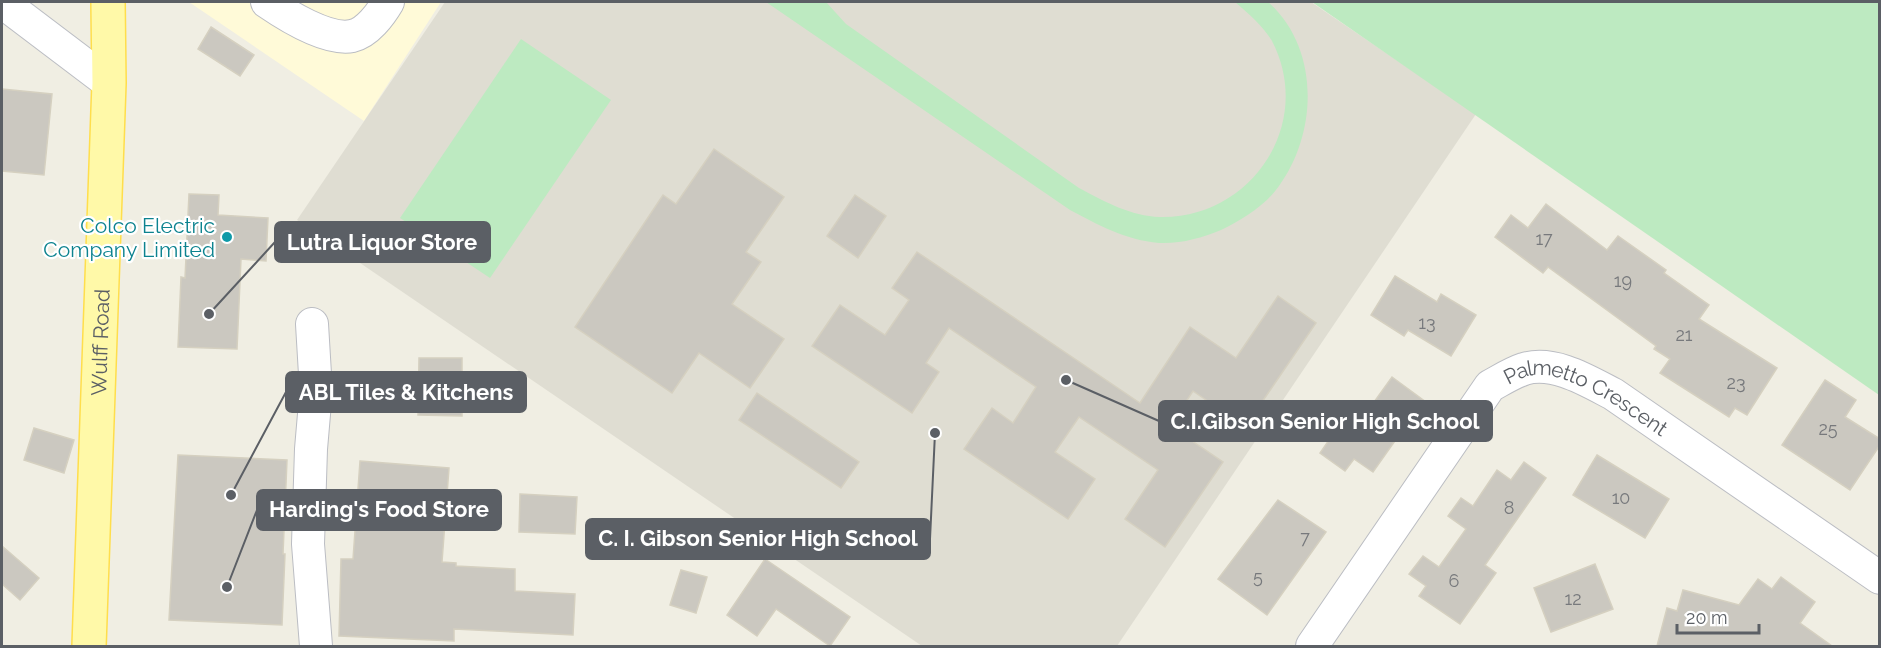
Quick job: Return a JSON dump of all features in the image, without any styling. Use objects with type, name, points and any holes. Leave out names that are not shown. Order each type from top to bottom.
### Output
[{"type":"main road","name":"Wulff Road","points":[[89,646],[109,83],[108,2]]},
{"type":"street","points":[[2,2],[109,83]]},
{"type":"street","points":[[267,2],[326,35],[353,36],[377,20],[388,2]]},
{"type":"street","points":[[312,324],[316,391],[311,449],[308,544],[316,646]]},
{"type":"street","name":"Palmetto Crescent","points":[[1312,646],[1490,386],[1526,368],[1547,368],[1579,376],[1613,394],[1880,578]]},
{"type":"street","points":[[316,391],[388,389]]},
{"type":"shaded area","points":[[189,2],[441,2],[364,121]]},
{"type":"shaded area","points":[[445,2],[1311,2],[1476,114],[1117,646],[922,646],[297,220]]},
{"type":"green space","points":[[766,2],[826,2],[846,24],[1079,188],[1128,211],[1160,217],[1193,213],[1222,202],[1247,184],[1266,161],[1279,134],[1285,104],[1283,72],[1268,35],[1235,2],[1268,2],[1285,21],[1297,43],[1305,66],[1308,91],[1301,141],[1292,164],[1274,193],[1237,222],[1213,233],[1183,241],[1159,243],[1135,239],[1070,210]]},
{"type":"green space","points":[[1312,2],[1879,2],[1879,395]]},
{"type":"green space","points":[[521,39],[611,100],[490,278],[400,218]]},
{"type":"building","points":[[211,27],[254,55],[240,76],[198,49]]},
{"type":"building","points":[[2,89],[52,94],[44,175],[2,171]]},
{"type":"building","points":[[714,149],[784,197],[746,252],[761,262],[732,304],[784,339],[750,388],[699,353],[672,393],[575,327],[663,195],[676,204]]},
{"type":"building","points":[[189,194],[219,195],[218,215],[268,218],[266,261],[241,259],[237,349],[178,347],[181,277],[185,278]]},
{"type":"building","points":[[855,195],[886,216],[858,258],[827,236]]},
{"type":"building","points":[[1546,204],[1607,250],[1618,236],[1666,270],[1664,273],[1709,305],[1699,319],[1777,368],[1747,415],[1735,408],[1729,417],[1660,373],[1670,359],[1654,349],[1656,346],[1548,267],[1543,273],[1495,237],[1511,215],[1528,228]]},
{"type":"building","points":[[917,252],[1140,403],[1190,327],[1236,358],[1278,296],[1316,323],[1245,427],[1193,391],[1170,426],[1223,462],[1165,547],[1125,519],[1158,470],[1079,417],[1055,452],[1095,479],[1068,519],[964,449],[992,408],[1013,423],[1036,387],[949,328],[926,363],[939,372],[912,413],[812,346],[840,305],[885,335],[909,300],[892,288]]},
{"type":"building","points":[[1395,276],[1437,302],[1441,294],[1476,315],[1451,356],[1408,330],[1404,336],[1371,315]]},
{"type":"building","points":[[419,358],[462,358],[462,416],[418,415]]},
{"type":"building","points":[[1392,377],[1434,408],[1414,436],[1404,428],[1373,472],[1354,459],[1345,471],[1320,453],[1347,414],[1359,423]]},
{"type":"building","points":[[1825,380],[1856,400],[1845,417],[1880,439],[1880,445],[1850,490],[1782,445]]},
{"type":"building","points":[[757,393],[859,462],[841,488],[739,420]]},
{"type":"building","points":[[34,428],[74,440],[64,473],[24,460]]},
{"type":"building","points":[[178,455],[287,460],[282,625],[169,620]]},
{"type":"building","points":[[1597,455],[1669,499],[1645,538],[1573,495]]},
{"type":"building","points":[[360,461],[449,468],[442,562],[456,563],[456,566],[515,569],[515,591],[575,594],[573,635],[454,629],[454,641],[339,636],[341,559],[353,559]]},
{"type":"building","points":[[1524,462],[1546,478],[1485,565],[1496,573],[1460,624],[1419,596],[1426,586],[1409,574],[1423,556],[1439,567],[1466,529],[1448,516],[1461,498],[1473,506],[1497,470],[1511,480]]},
{"type":"building","points":[[520,494],[577,497],[575,534],[519,532]]},
{"type":"building","points":[[1278,500],[1326,532],[1267,615],[1218,579]]},
{"type":"building","points":[[2,546],[39,578],[20,600],[2,584]]},
{"type":"building","points":[[765,559],[850,617],[830,646],[776,609],[757,636],[727,615]]},
{"type":"building","points":[[1595,564],[1613,609],[1551,632],[1534,588]]},
{"type":"building","points":[[681,570],[707,577],[696,613],[670,605]]},
{"type":"building","points":[[1781,577],[1815,602],[1800,623],[1832,646],[1657,646],[1667,608],[1677,611],[1683,590],[1739,605],[1758,579],[1772,589]]},
{"type":"place","name":"Colco Electric Company Limited","points":[[227,237]]},
{"type":"place","name":"Lutra Liquor Store","points":[[209,314]]},
{"type":"place","name":"C.I.Gibson Senior High School","points":[[1066,380]]},
{"type":"place","name":"C. I. Gibson Senior High School","points":[[935,433]]},
{"type":"place","name":"ABL Tiles & Kitchens","points":[[231,495]]},
{"type":"place","name":"Harding's Food Store","points":[[227,587]]}]
